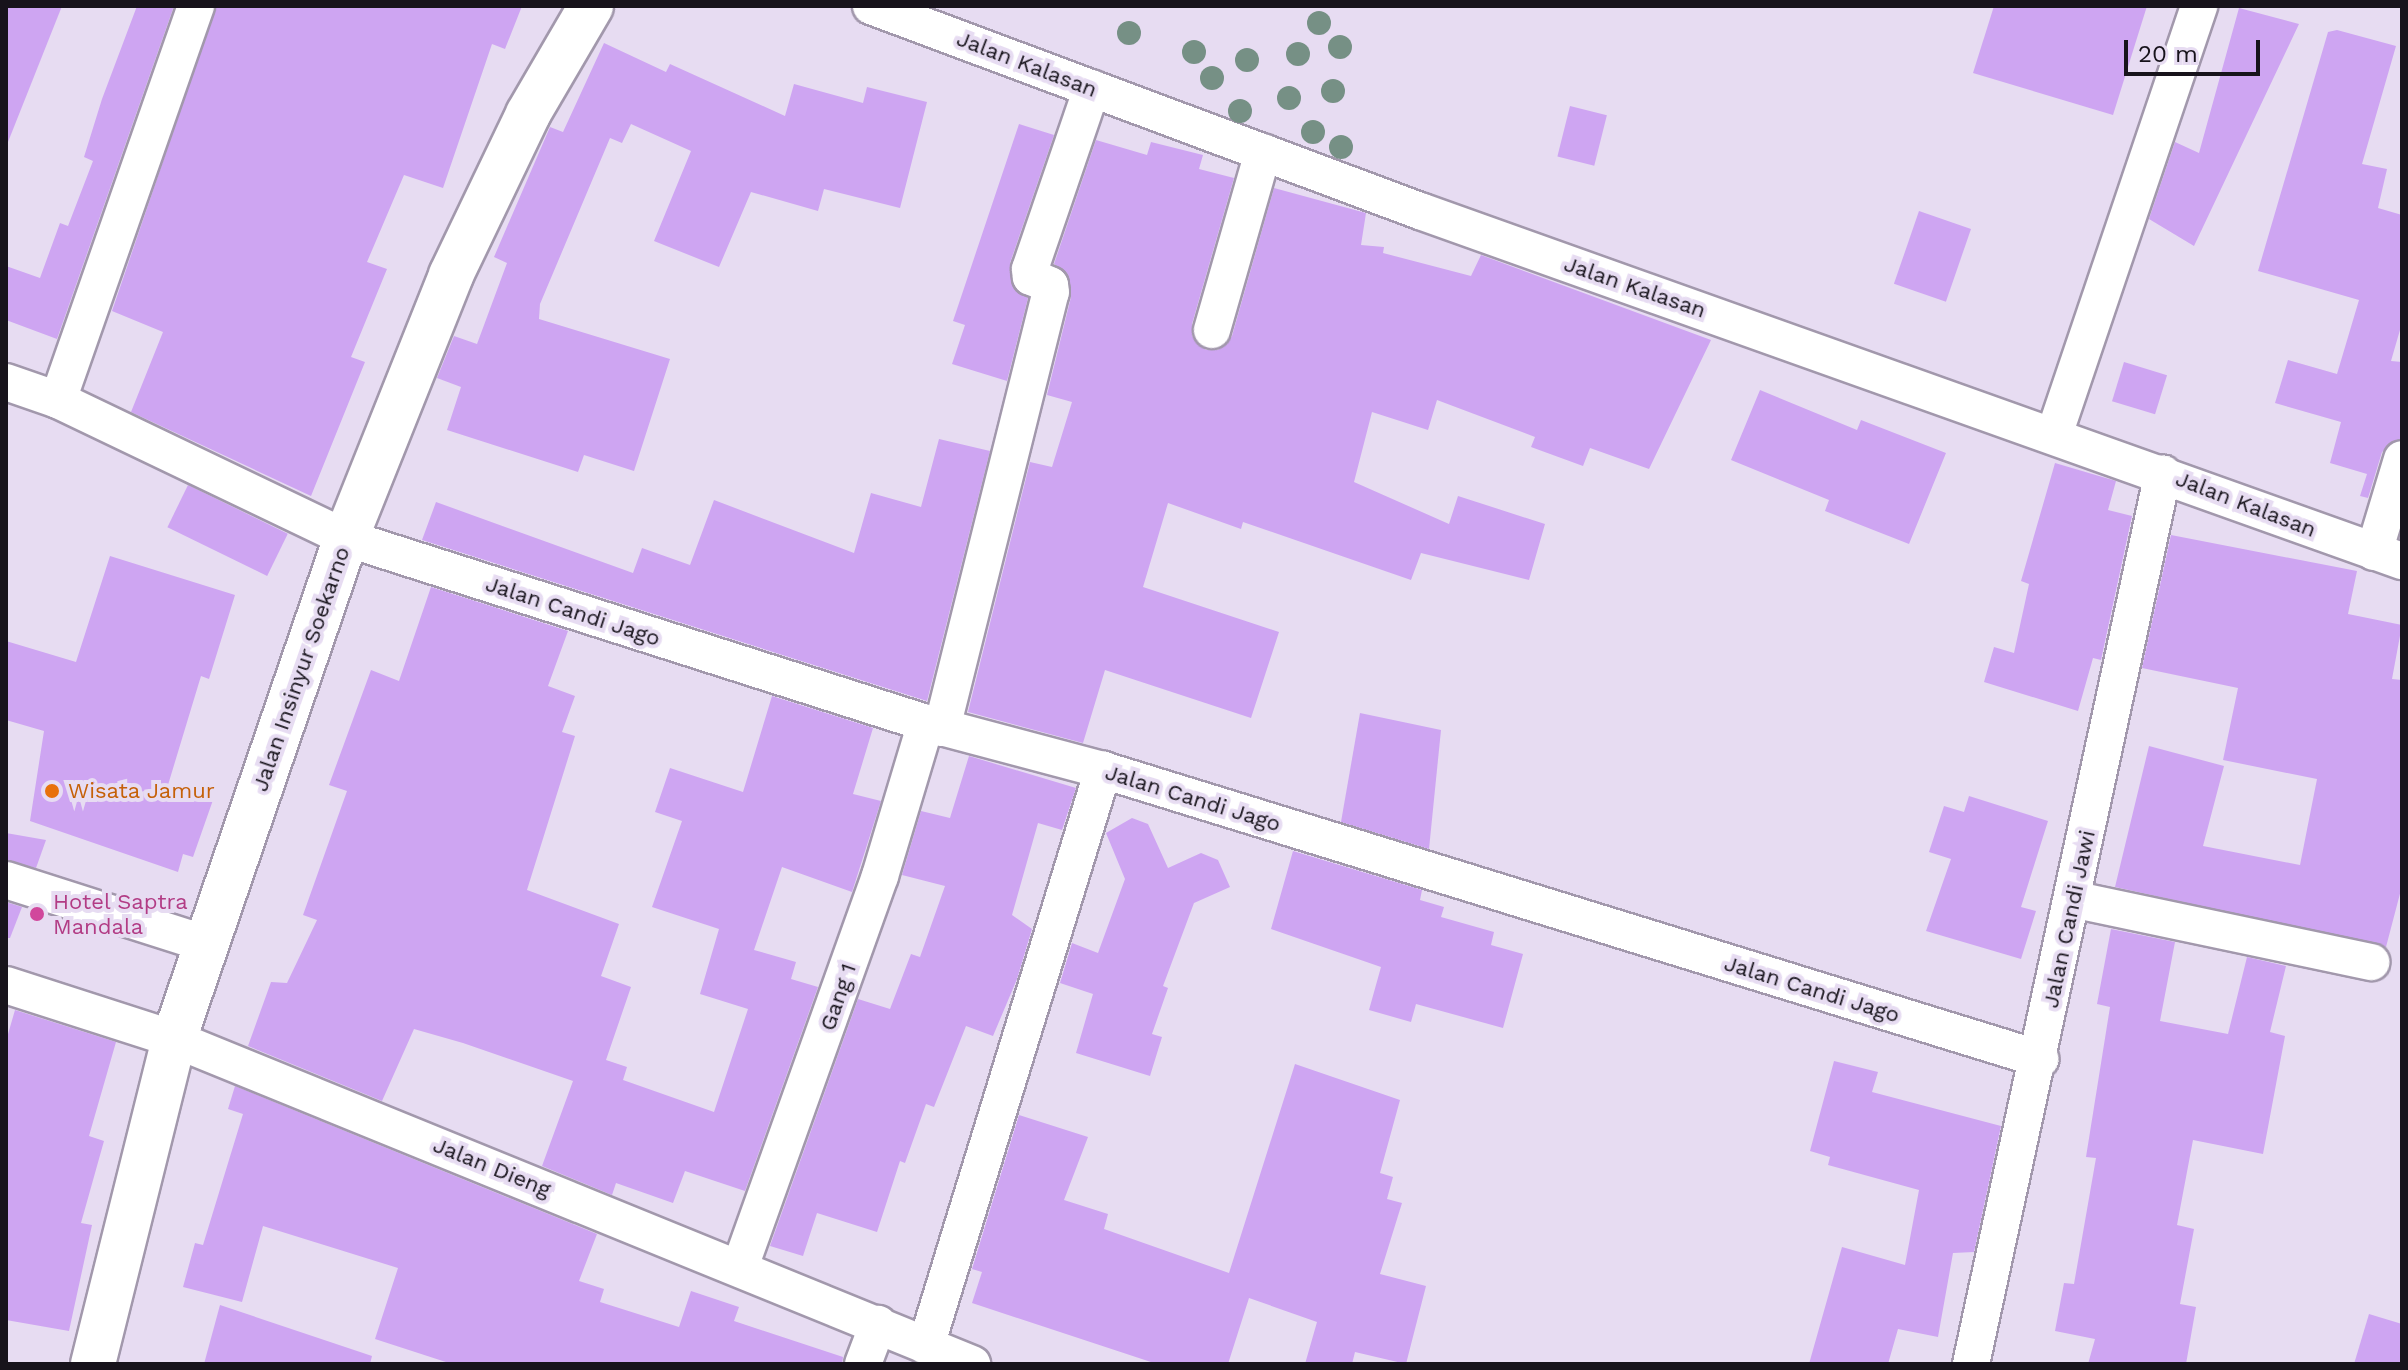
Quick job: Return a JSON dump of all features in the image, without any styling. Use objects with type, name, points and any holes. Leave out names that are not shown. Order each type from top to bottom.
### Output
[{"type":"main road","name":"Jalan Insinyur Soekarno","points":[[93,1364],[174,1039],[346,538],[451,275],[528,114],[591,6]]},
{"type":"street","points":[[58,400],[196,6]]},
{"type":"street","name":"Jalan Kalasan","points":[[871,6],[1263,152],[2163,473],[2388,557]]},
{"type":"street","points":[[2054,435],[2199,6]]},
{"type":"street","name":"Gang 1","points":[[740,1267],[934,725],[1051,292],[1050,285],[1031,277],[1030,269],[1092,88]]},
{"type":"street","points":[[1212,330],[1263,152]]},
{"type":"street","name":"Jalan Candi Jago","points":[[6,382],[58,400],[346,538],[934,725],[1103,770],[2040,1059]]},
{"type":"street","points":[[2388,557],[2402,459]]},
{"type":"street","name":"Jalan Candi Jawi","points":[[1971,1364],[2040,1059],[2163,473]]},
{"type":"street","points":[[926,1346],[1103,770]]},
{"type":"street","points":[[6,880],[207,944]]},
{"type":"street","points":[[2072,899],[2371,962]]},
{"type":"street","name":"Jalan Dieng","points":[[6,985],[174,1039],[972,1364]]},
{"type":"street","points":[[863,1364],[878,1324]]},
{"type":"building","points":[[6,6],[62,6],[8,142],[6,142]]},
{"type":"building","points":[[137,6],[174,6],[57,339],[6,320],[6,266],[40,278],[60,223],[68,226],[93,161],[84,157],[102,99]]},
{"type":"building","points":[[216,6],[522,6],[505,49],[492,44],[443,188],[404,175],[367,262],[387,269],[351,357],[365,362],[311,496],[131,412],[163,332],[112,311]]},
{"type":"building","points":[[1994,6],[2147,6],[2113,115],[1973,73]]},
{"type":"building","points":[[2239,8],[2299,24],[2194,246],[2149,219],[2175,142],[2199,153]]},
{"type":"building","points":[[2337,30],[2396,46],[2362,164],[2387,169],[2378,208],[2402,215],[2402,323],[2391,361],[2402,362],[2402,439],[2382,452],[2368,498],[2360,496],[2367,474],[2330,463],[2341,422],[2275,403],[2288,360],[2337,374],[2359,300],[2258,271],[2328,32]]},
{"type":"building","points":[[604,43],[666,72],[670,64],[785,116],[794,84],[863,103],[867,87],[927,102],[900,208],[824,189],[818,211],[751,192],[719,267],[654,241],[691,151],[631,124],[622,143],[610,138],[540,304],[539,319],[670,359],[634,471],[584,455],[578,472],[447,430],[461,387],[437,378],[454,336],[477,344],[507,263],[494,257],[550,127],[563,132]]},
{"type":"building","points":[[1570,106],[1607,115],[1594,166],[1557,156]]},
{"type":"building","points":[[1019,124],[1054,135],[1010,263],[1014,289],[1028,298],[1007,381],[952,364],[965,325],[953,321]]},
{"type":"building","points":[[1096,140],[1147,155],[1151,142],[1203,155],[1199,169],[1234,178],[1192,324],[1192,336],[1206,350],[1218,350],[1232,336],[1274,188],[1366,213],[1361,245],[1384,247],[1383,253],[1471,276],[1481,255],[1711,340],[1649,469],[1590,448],[1583,466],[1531,447],[1535,437],[1437,400],[1428,430],[1372,412],[1354,482],[1449,524],[1458,496],[1545,524],[1529,580],[1421,553],[1411,580],[1243,522],[1241,529],[1168,503],[1143,587],[1279,632],[1251,718],[1105,670],[1083,743],[968,712],[1030,462],[1052,467],[1072,402],[1047,395],[1071,297],[1067,273],[1054,264]]},
{"type":"building","points":[[1919,211],[1971,229],[1946,302],[1894,284]]},
{"type":"building","points":[[2124,362],[2167,375],[2155,414],[2112,401]]},
{"type":"building","points":[[1760,390],[1857,430],[1861,420],[1946,453],[1909,544],[1825,511],[1829,500],[1731,460]]},
{"type":"building","points":[[939,439],[990,451],[927,701],[422,540],[436,502],[633,573],[642,548],[690,565],[714,500],[854,553],[871,493],[921,507]]},
{"type":"building","points":[[2055,463],[2116,481],[2108,510],[2132,516],[2101,660],[2093,658],[2078,711],[1984,682],[1994,647],[2014,653],[2029,584],[2021,581]]},
{"type":"building","points":[[188,485],[288,534],[267,576],[167,527]]},
{"type":"building","points":[[2171,535],[2357,571],[2348,614],[2402,625],[2392,679],[2402,680],[2402,886],[2386,947],[2115,887],[2149,746],[2224,766],[2203,846],[2300,865],[2317,779],[2223,760],[2238,688],[2142,668]]},
{"type":"building","points":[[110,556],[235,595],[209,679],[201,676],[168,785],[213,800],[193,857],[183,854],[178,872],[30,821],[44,731],[6,720],[6,641],[76,662]]},
{"type":"building","points":[[431,587],[568,631],[548,686],[575,696],[562,732],[575,736],[527,890],[619,924],[601,976],[631,987],[606,1060],[627,1067],[623,1080],[714,1112],[748,1009],[700,994],[719,929],[652,907],[682,821],[655,812],[670,768],[743,792],[772,696],[873,728],[853,794],[881,801],[852,892],[782,867],[754,950],[796,962],[791,979],[818,987],[745,1191],[685,1171],[673,1203],[616,1183],[612,1195],[542,1166],[573,1081],[463,1043],[414,1029],[382,1101],[248,1046],[271,982],[287,983],[317,920],[303,915],[347,791],[329,785],[371,670],[399,681]]},
{"type":"building","points":[[1360,713],[1441,730],[1429,849],[1341,822]]},
{"type":"building","points":[[969,756],[1076,788],[1062,830],[1038,823],[1012,915],[1032,929],[1017,979],[993,1036],[966,1026],[934,1107],[926,1104],[905,1163],[900,1161],[877,1232],[817,1213],[803,1256],[770,1246],[858,999],[890,1009],[911,954],[920,957],[945,886],[902,875],[921,811],[950,818]]},
{"type":"building","points":[[1969,796],[2048,821],[2021,907],[2036,911],[2021,959],[1926,931],[1951,859],[1929,852],[1944,806],[1964,812]]},
{"type":"building","points":[[1132,818],[1148,824],[1168,868],[1201,853],[1218,860],[1230,887],[1194,903],[1163,986],[1168,988],[1152,1034],[1162,1037],[1150,1076],[1076,1053],[1093,994],[1060,983],[1072,943],[1098,953],[1125,879],[1106,833]]},
{"type":"building","points":[[6,833],[46,840],[36,868],[6,860]]},
{"type":"building","points":[[1293,851],[1422,890],[1420,900],[1444,907],[1441,917],[1494,932],[1491,945],[1523,954],[1503,1028],[1416,1004],[1411,1022],[1369,1010],[1381,967],[1271,929]]},
{"type":"building","points":[[6,902],[22,907],[10,938],[6,938]]},
{"type":"building","points":[[2111,929],[2175,942],[2160,1021],[2228,1034],[2247,957],[2286,966],[2270,1032],[2285,1036],[2263,1154],[2193,1140],[2177,1225],[2194,1229],[2180,1304],[2196,1307],[2186,1364],[2088,1364],[2095,1339],[2055,1331],[2064,1283],[2074,1284],[2096,1158],[2086,1157],[2110,1007],[2097,1004]]},
{"type":"building","points":[[15,1010],[116,1042],[89,1136],[104,1141],[81,1223],[92,1225],[69,1331],[6,1320],[6,1041]]},
{"type":"building","points":[[1834,1061],[1878,1072],[1872,1092],[2001,1126],[1974,1252],[1953,1253],[1938,1337],[1898,1329],[1888,1364],[1809,1364],[1842,1247],[1905,1265],[1919,1190],[1828,1165],[1830,1157],[1810,1151]]},
{"type":"building","points":[[1295,1064],[1400,1100],[1380,1173],[1393,1177],[1387,1199],[1402,1203],[1380,1274],[1426,1286],[1406,1364],[1355,1352],[1352,1364],[1305,1364],[1317,1322],[1249,1298],[1228,1364],[1157,1364],[972,1303],[982,1272],[972,1269],[1019,1115],[1088,1137],[1064,1200],[1108,1214],[1104,1229],[1229,1273]]},
{"type":"building","points":[[235,1086],[597,1234],[579,1281],[604,1289],[600,1302],[679,1327],[691,1291],[739,1307],[734,1321],[843,1357],[842,1364],[452,1364],[375,1339],[398,1268],[263,1226],[242,1302],[183,1287],[195,1243],[203,1245],[243,1114],[228,1109]]},
{"type":"building","points":[[220,1305],[372,1356],[370,1364],[204,1364]]},
{"type":"building","points":[[2369,1314],[2402,1324],[2402,1364],[2354,1364]]},
{"type":"place","name":"Wisata Jamur","points":[[52,791]]},
{"type":"place","name":"Hotel Saptra Mandala","points":[[37,914]]}]
